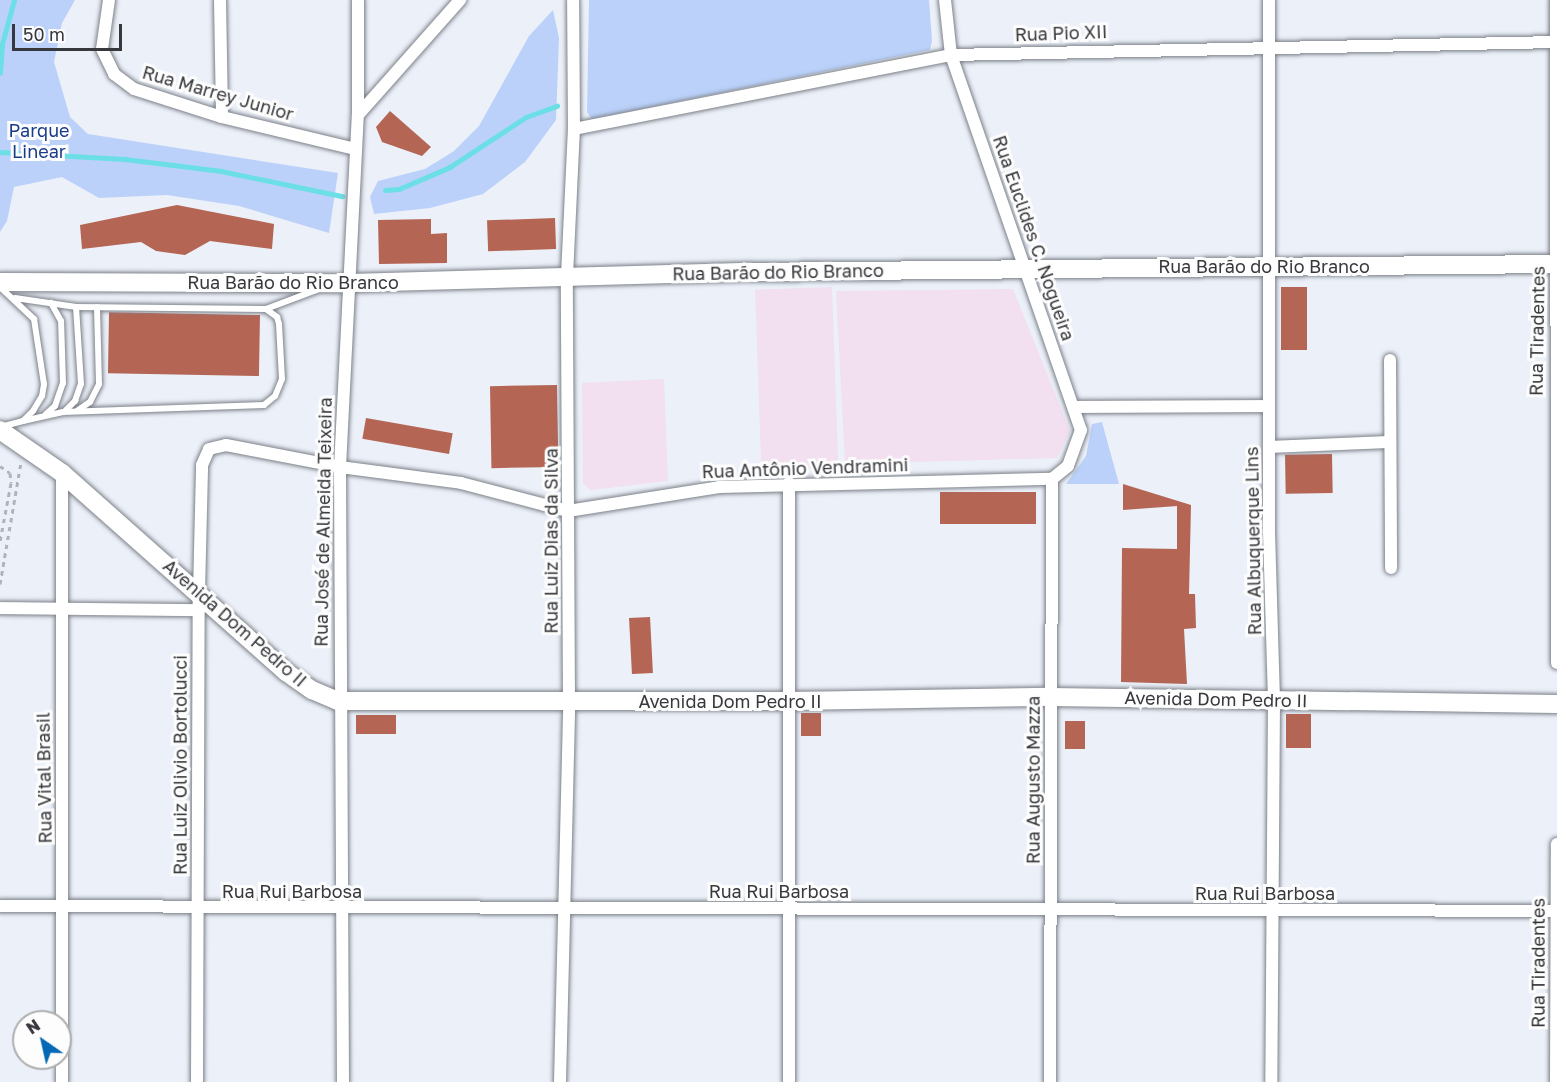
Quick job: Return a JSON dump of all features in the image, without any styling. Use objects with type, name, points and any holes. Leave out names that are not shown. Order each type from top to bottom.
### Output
[{"type":"main road","name":"Rua Barão do Rio Branco","points":[[0,282],[344,282],[1025,268],[1557,264]]},
{"type":"main road","name":"Avenida Dom Pedro II","points":[[0,428],[62,473],[199,601],[286,672],[312,690],[338,701],[787,701],[1051,697],[1557,704]]},
{"type":"street","name":"Rua Marrey Junior","points":[[109,0],[102,49],[114,74],[134,89],[222,117],[355,149]]},
{"type":"street","points":[[220,0],[222,117]]},
{"type":"street","name":"Rua José de Almeida Teixeira","points":[[343,1082],[338,701],[340,467],[344,282],[358,115],[358,0]]},
{"type":"street","points":[[358,115],[460,0]]},
{"type":"street","name":"Rua Luiz Dias da Silva","points":[[560,1082],[569,702],[567,276],[574,129],[573,0]]},
{"type":"street","name":"Rua Euclides C. Nogueira","points":[[945,0],[951,55],[1075,407],[1081,430],[1076,451],[1068,466],[1052,479]]},
{"type":"street","name":"Rua Albuquerque Lins","points":[[1269,0],[1269,447],[1274,700],[1271,1082]]},
{"type":"street","name":"Rua Tiradentes","points":[[1556,0],[1557,663]]},
{"type":"street","name":"Rua Pio XII","points":[[574,129],[951,55],[1269,45],[1557,42]]},
{"type":"street","points":[[1390,360],[1388,442],[1391,568]]},
{"type":"street","points":[[1075,407],[1269,406]]},
{"type":"street","points":[[1269,447],[1388,442]]},
{"type":"street","name":"Rua Antônio Vendramini","points":[[209,449],[226,445],[340,467],[461,483],[568,511],[719,487],[789,483],[1052,479]]},
{"type":"street","name":"Rua Luiz Olivio Bortolucci","points":[[197,1082],[199,601],[202,465],[209,449]]},
{"type":"street","name":"Rua Vital Brasil","points":[[62,473],[60,608],[62,1082]]},
{"type":"street","name":"Rua Augusto Mazza","points":[[1050,1082],[1052,479]]},
{"type":"street","points":[[789,483],[787,701],[790,909],[789,1082]]},
{"type":"street","points":[[0,608],[60,608],[199,601]]},
{"type":"street","name":"Rua Tiradentes","points":[[1556,1082],[1557,844]]},
{"type":"street","name":"Rua Rui Barbosa","points":[[0,906],[198,909],[1050,908],[1557,911]]},
{"type":"lane","points":[[15,298],[76,307],[266,309],[344,282]]},
{"type":"lane","points":[[0,287],[15,298],[38,326],[44,384],[38,403],[22,421]]},
{"type":"lane","points":[[45,414],[55,406],[63,383],[61,321],[51,303]]},
{"type":"lane","points":[[63,412],[75,401],[81,384],[76,307]]},
{"type":"lane","points":[[77,412],[90,402],[99,384],[97,307]]},
{"type":"lane","points":[[0,428],[45,414],[63,412],[270,401],[282,379],[279,324],[277,317],[266,309]]},
{"type":"path","points":[[0,584],[23,445]]},
{"type":"path","points":[[0,466],[10,472],[11,483],[0,541]]},
{"type":"shaded area","points":[[832,287],[838,468],[761,471],[755,290]]},
{"type":"shaded area","points":[[1013,289],[1070,431],[1057,458],[845,464],[836,291]]},
{"type":"shaded area","points":[[664,379],[668,481],[591,490],[583,484],[582,383]]},
{"type":"green space","name":"Parque Linear","points":[[0,0],[75,0],[62,23],[54,62],[70,117],[88,134],[338,173],[329,233],[239,206],[167,195],[99,198],[62,177],[14,187],[7,221],[0,232]]},
{"type":"green space","points":[[589,0],[929,0],[932,41],[930,50],[592,119],[587,112]]},
{"type":"green space","points":[[553,10],[559,38],[556,120],[525,162],[483,194],[430,208],[374,214],[370,197],[378,181],[425,169],[454,151],[479,126],[529,36]]},
{"type":"green space","points":[[1102,422],[1119,484],[1066,484],[1086,456],[1092,424]]},
{"type":"building","points":[[390,111],[431,147],[422,156],[382,142],[376,127]]},
{"type":"building","points":[[177,205],[274,224],[272,249],[210,241],[185,255],[156,251],[141,242],[82,249],[80,225]]},
{"type":"building","points":[[555,218],[556,249],[488,251],[487,220]]},
{"type":"building","points":[[431,219],[431,234],[447,233],[447,263],[379,264],[378,220]]},
{"type":"building","points":[[1281,287],[1307,287],[1307,350],[1281,350]]},
{"type":"building","points":[[109,312],[260,315],[259,376],[108,373]]},
{"type":"building","points":[[557,385],[558,467],[491,468],[490,386]]},
{"type":"building","points":[[366,418],[453,433],[449,454],[362,439]]},
{"type":"building","points":[[1332,454],[1333,493],[1286,494],[1285,455]]},
{"type":"building","points":[[1123,484],[1191,505],[1189,594],[1195,594],[1196,628],[1184,629],[1187,684],[1121,682],[1122,548],[1177,549],[1177,506],[1123,510]]},
{"type":"building","points":[[940,492],[1036,492],[1036,524],[940,524]]},
{"type":"building","points":[[650,617],[653,673],[632,674],[629,618]]},
{"type":"building","points":[[801,713],[821,713],[821,736],[801,736]]},
{"type":"building","points":[[1286,714],[1311,714],[1311,748],[1286,748]]},
{"type":"building","points":[[356,715],[396,715],[396,734],[356,734]]},
{"type":"building","points":[[1065,721],[1085,721],[1085,749],[1065,749]]},
{"type":"waterway","points":[[0,73],[2,44],[14,0]]},
{"type":"waterway","points":[[385,190],[399,189],[450,167],[526,117],[557,106]]},
{"type":"waterway","points":[[0,152],[125,159],[221,171],[342,196]]}]
